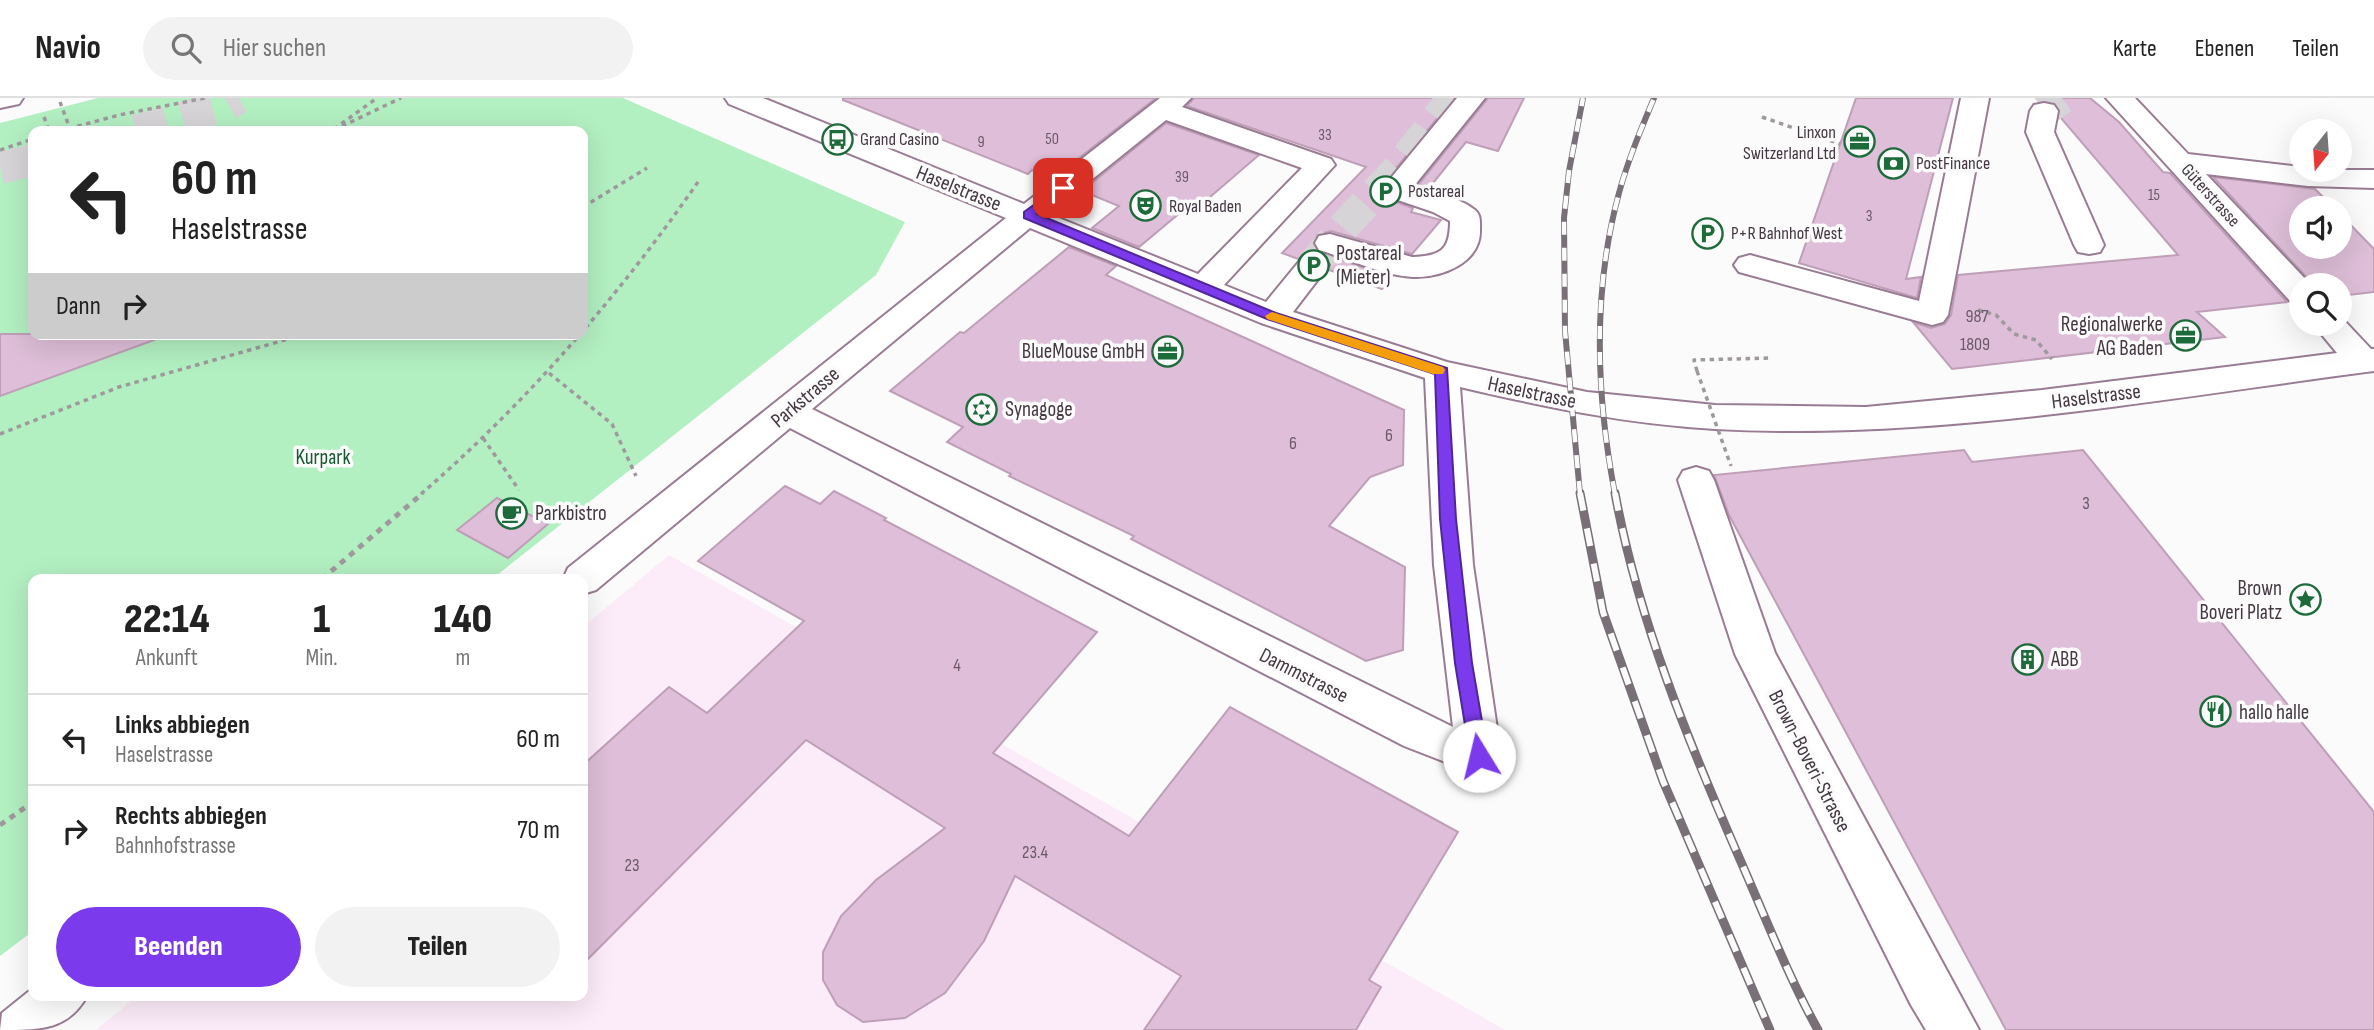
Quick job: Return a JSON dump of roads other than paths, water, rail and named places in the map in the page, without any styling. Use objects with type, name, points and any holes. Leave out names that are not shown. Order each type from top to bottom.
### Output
[{"type":"street","points":[[0,100],[9,98]]},
{"type":"street","name":"Haselstrasse","points":[[739,98],[1272,316],[1442,372],[1548,396],[1623,408],[1716,417],[1866,419],[2042,402],[2369,360]]},
{"type":"street","points":[[1272,316],[1322,254],[1412,267],[1432,266],[1456,254],[1465,240],[1465,218],[1444,206],[1396,190],[1471,98]]},
{"type":"street","points":[[1750,265],[1932,315],[1975,98]]},
{"type":"street","name":"Güterstrasse","points":[[2120,98],[2289,281]]},
{"type":"street","points":[[1170,104],[1321,165],[1203,288]]},
{"type":"street","name":"Parkstrasse","points":[[588,574],[1028,215],[1170,104]]},
{"type":"street","points":[[2045,111],[2040,132],[2089,245]]},
{"type":"street","points":[[2181,162],[2308,177],[2374,179]]},
{"type":"street","points":[[2342,336],[2369,360]]},
{"type":"street","name":"Dammstrasse","points":[[788,412],[1419,733],[1479,756],[1464,663],[1448,519],[1442,372]]},
{"type":"street","name":"Brown-Boveri-Strasse","points":[[1714,473],[1755,654],[1921,976],[1954,1030]]},
{"type":"street","points":[[20,1030],[56,1001]]},
{"type":"tunnel","points":[[154,126],[224,106],[239,98]]},
{"type":"tunnel","points":[[1313,265],[1347,223],[1398,169],[1453,98]]},
{"type":"tunnel","points":[[2044,111],[2062,98]]},
{"type":"tunnel","points":[[0,168],[28,161]]},
{"type":"railway","points":[[1580,494],[1565,331],[1564,218],[1569,171],[1583,98]]},
{"type":"railway","points":[[1615,494],[1601,381],[1604,268],[1610,230],[1623,181],[1654,98]]},
{"type":"railway","points":[[1580,493],[1603,612],[1663,781],[1770,1030]]},
{"type":"railway","points":[[1615,493],[1637,586],[1683,722],[1776,944],[1818,1030]]},
{"type":"place","name":"Grand Casino","points":[[837,139]]},
{"type":"place","name":"Linxon Switzerland Ltd","points":[[1859,142]]},
{"type":"place","name":"PostFinance","points":[[1893,163]]},
{"type":"place","name":"Postareal","points":[[1385,191]]},
{"type":"place","name":"Royal Baden","points":[[1146,206]]},
{"type":"place","name":"P+R Bahnhof West","points":[[1708,233]]},
{"type":"place","name":"Postareal (Mieter)","points":[[1313,265]]},
{"type":"place","name":"Regionalwerke AG Baden","points":[[2186,336]]},
{"type":"place","name":"BlueMouse GmbH","points":[[1168,351]]},
{"type":"place","name":"Synagoge","points":[[982,409]]},
{"type":"place","name":"Parkbistro","points":[[512,513]]},
{"type":"place","name":"Brown Boveri Platz","points":[[2305,600]]},
{"type":"place","name":"ABB","points":[[2028,659]]},
{"type":"place","name":"hallo halle","points":[[2216,712]]},
{"type":"park label","name":"Kurpark","points":[[323,457]]}]
